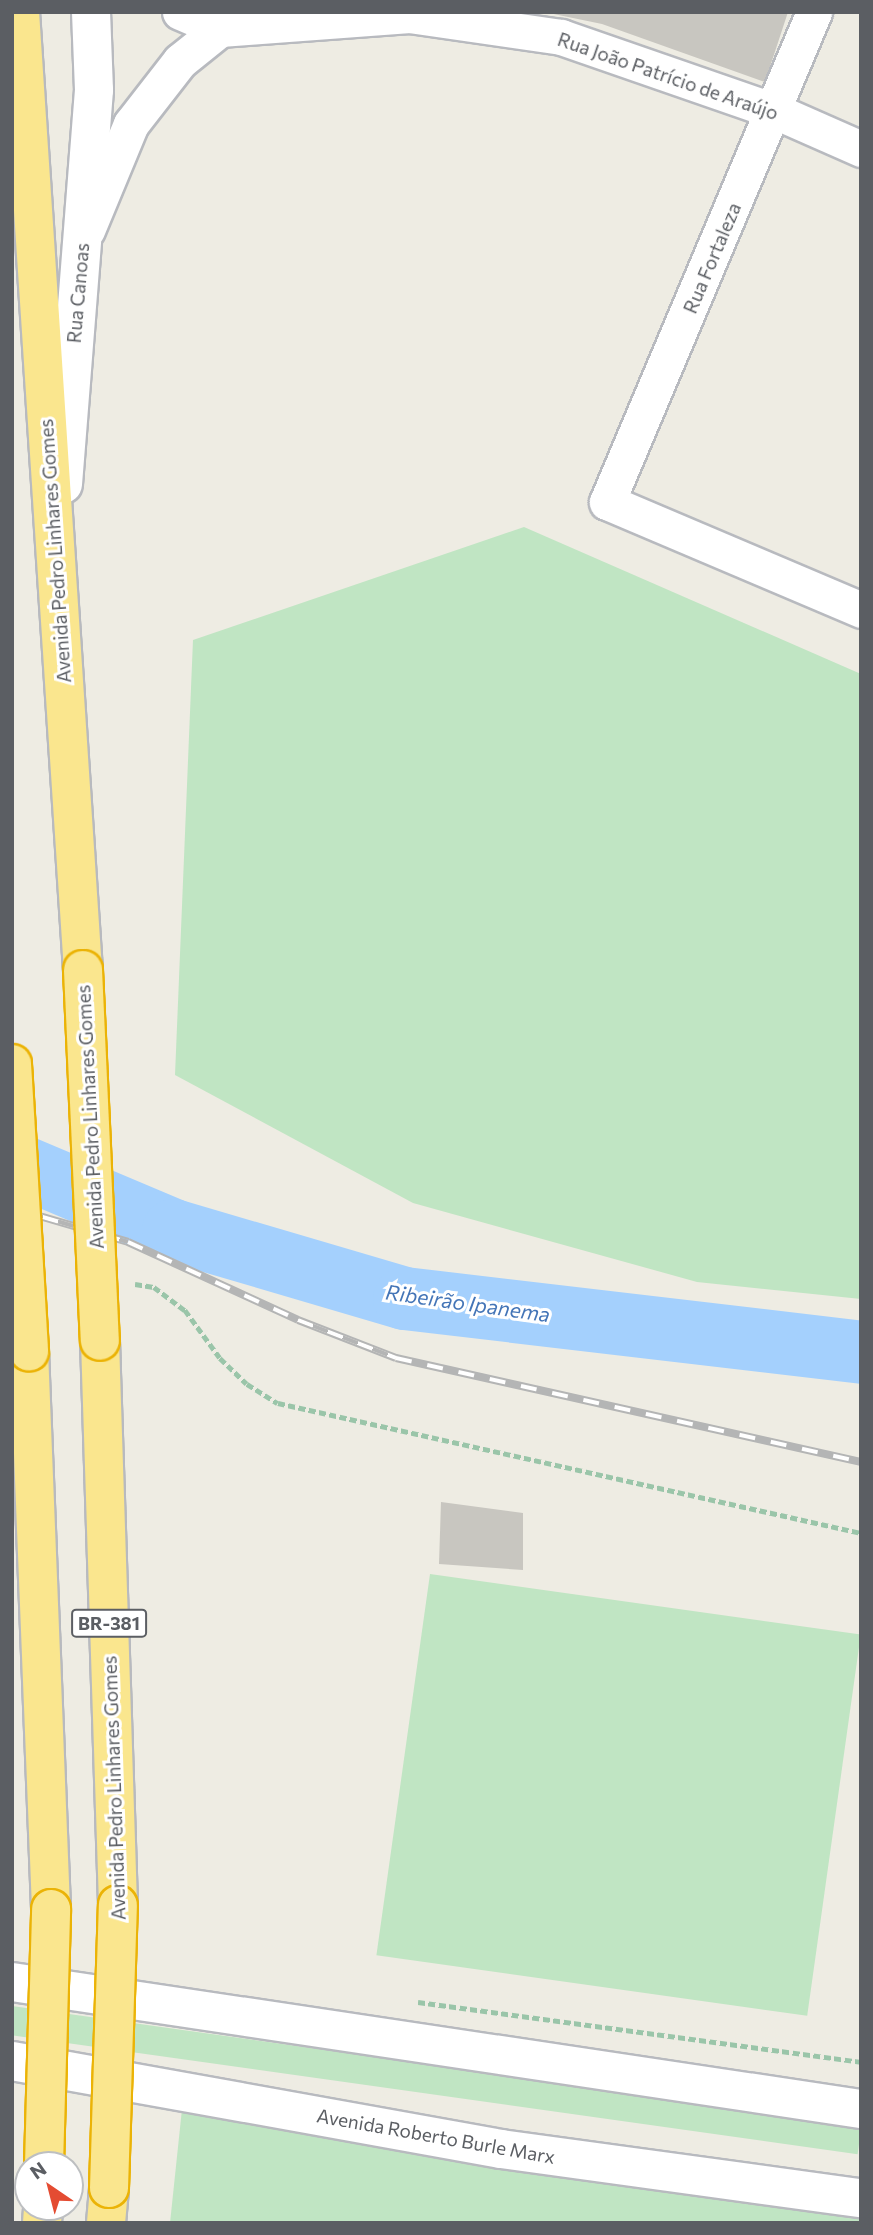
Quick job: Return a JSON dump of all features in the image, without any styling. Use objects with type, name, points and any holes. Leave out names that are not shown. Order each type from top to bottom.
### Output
[{"type":"highway","name":"Avenida Pedro Linhares Gomes","points":[[20,12],[83,970],[100,1341],[118,1905],[108,2205]]},
{"type":"highway","points":[[12,1064],[29,1351],[51,1909],[44,2151]]},
{"type":"main road","name":"Rua Canoas","points":[[55,573],[94,90],[91,12]]},
{"type":"main road","points":[[12,1983],[861,2109]]},
{"type":"main road","name":"Avenida Roberto Burle Marx","points":[[12,2061],[501,2149],[861,2198]]},
{"type":"street","points":[[82,242],[131,124],[180,61],[220,30],[180,12]]},
{"type":"street","name":"Rua Fortaleza","points":[[814,12],[775,111],[607,502],[861,610]]},
{"type":"street","name":"Rua João Patrício de Araújo","points":[[220,30],[410,15],[561,37],[775,111],[861,149]]},
{"type":"path","points":[[129,1283],[154,1287],[185,1310],[220,1358],[247,1384],[278,1403],[861,1533]]},
{"type":"path","points":[[404,2000],[861,2062]]},
{"type":"green space","points":[[524,527],[861,674],[861,1299],[697,1282],[413,1203],[175,1075],[193,640]]},
{"type":"green space","points":[[430,1574],[861,1635],[807,2016],[376,1955]]},
{"type":"green space","points":[[12,2006],[861,2125],[858,2154],[12,2035]]},
{"type":"green space","points":[[182,2109],[861,2205],[861,2223],[170,2223]]},
{"type":"building","points":[[544,12],[788,12],[765,82],[602,24]]},
{"type":"building","points":[[441,1502],[523,1513],[523,1570],[439,1564]]},
{"type":"waterway","name":"Ribeirão Ipanema","points":[[12,1162],[173,1230],[404,1298],[861,1352]]},
{"type":"railway","points":[[12,1208],[128,1242],[298,1320],[396,1358],[861,1462]]}]
